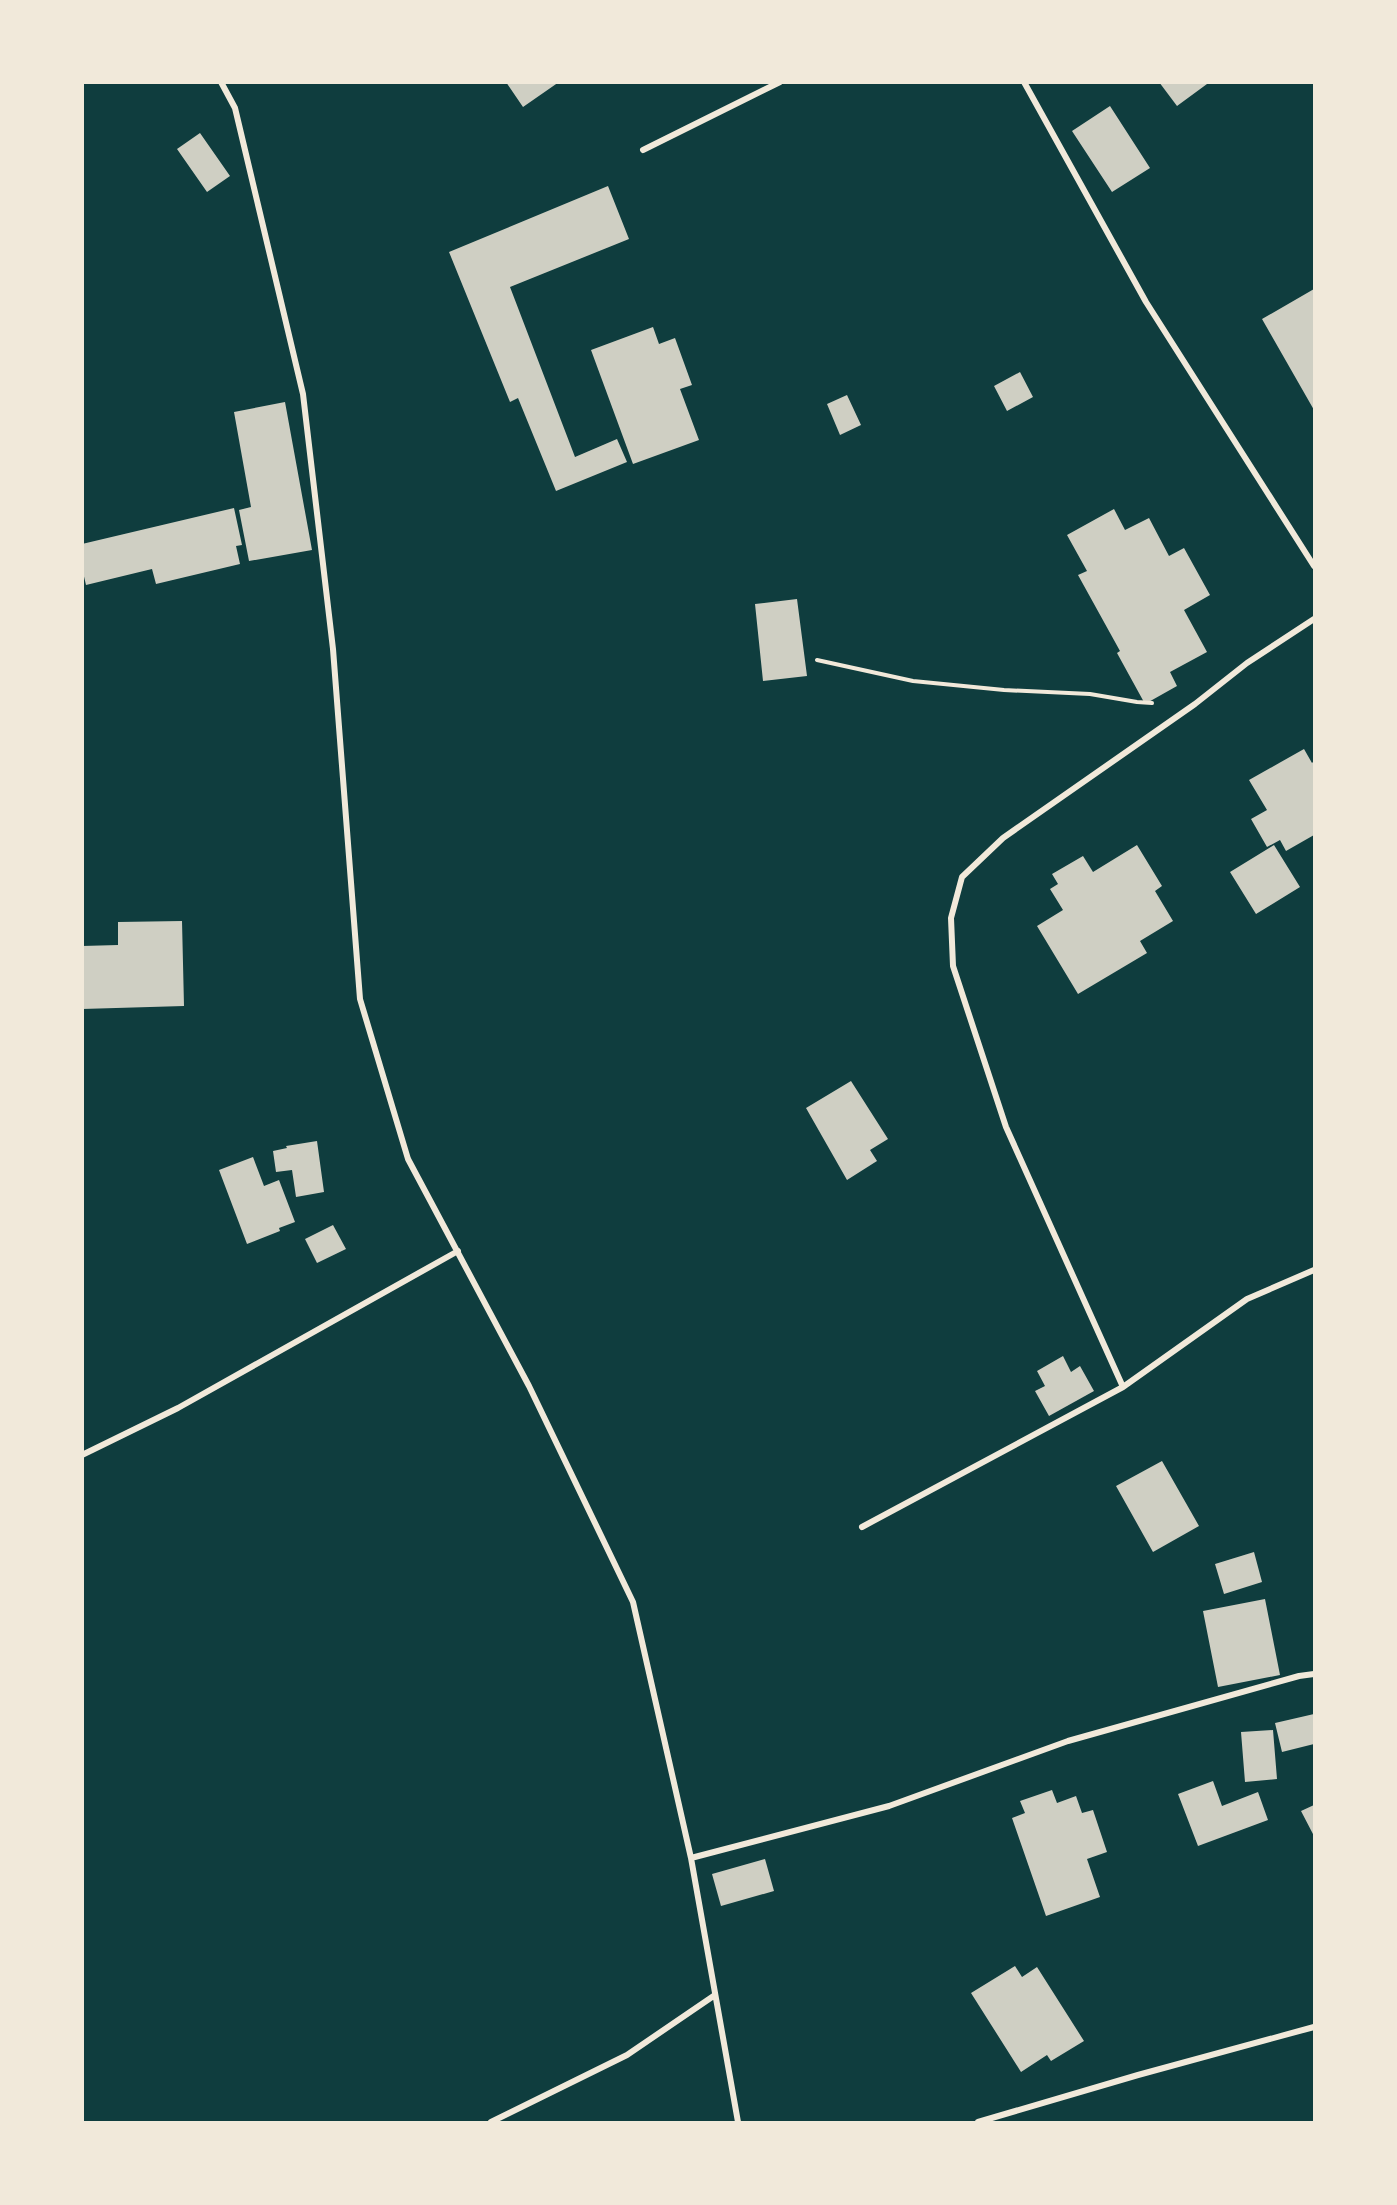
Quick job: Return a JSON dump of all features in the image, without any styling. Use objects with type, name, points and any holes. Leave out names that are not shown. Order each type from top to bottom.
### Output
[{"type":"street","points":[[222,82],[235,108],[303,394],[333,649],[360,999],[408,1159],[529,1386],[633,1602],[691,1858],[738,2122]]},
{"type":"street","points":[[643,150],[780,82]]},
{"type":"street","points":[[1024,82],[1146,302],[1314,566]]},
{"type":"street","points":[[1123,1387],[1006,1127],[953,966],[951,918],[962,877],[1003,838],[1195,704],[1247,663],[1314,619]]},
{"type":"street","points":[[82,1455],[178,1408],[458,1251]]},
{"type":"street","points":[[862,1527],[1123,1387],[1247,1299],[1314,1270]]},
{"type":"street","points":[[691,1858],[889,1806],[1068,1742],[1299,1676],[1314,1674]]},
{"type":"street","points":[[491,2122],[627,2055],[715,1995]]},
{"type":"street","points":[[978,2122],[1314,2027]]},
{"type":"path","points":[[817,660],[913,681],[1004,690],[1090,694],[1137,702],[1195,704]]},
{"type":"building","points":[[506,82],[559,82],[523,107]]},
{"type":"building","points":[[1159,82],[1206,82],[1207,84],[1177,106]]},
{"type":"building","points":[[1110,106],[1150,168],[1112,192],[1072,131]]},
{"type":"building","points":[[200,133],[230,176],[207,192],[177,149]]},
{"type":"building","points":[[608,186],[629,239],[510,287],[575,457],[617,439],[627,462],[556,491],[518,398],[510,402],[449,252]]},
{"type":"building","points":[[1314,289],[1314,410],[1262,319]]},
{"type":"building","points":[[653,327],[659,344],[675,338],[692,385],[680,389],[699,440],[633,464],[591,350]]},
{"type":"building","points":[[1020,372],[1033,397],[1007,411],[994,386]]},
{"type":"building","points":[[847,395],[861,425],[840,435],[827,404]]},
{"type":"building","points":[[285,402],[312,550],[249,561],[239,510],[251,507],[234,412]]},
{"type":"building","points":[[234,508],[242,545],[236,546],[240,564],[156,584],[152,569],[86,585],[82,568],[82,544]]},
{"type":"building","points":[[1114,509],[1125,530],[1149,518],[1169,556],[1184,548],[1210,595],[1184,610],[1207,652],[1170,672],[1177,686],[1145,704],[1117,653],[1120,651],[1078,575],[1087,571],[1067,535]]},
{"type":"building","points":[[797,599],[807,676],[763,681],[755,604]]},
{"type":"building","points":[[1304,749],[1312,763],[1314,761],[1314,835],[1286,851],[1280,840],[1267,847],[1251,819],[1267,810],[1249,780]]},
{"type":"building","points":[[1137,845],[1162,886],[1155,891],[1173,921],[1140,941],[1147,953],[1078,994],[1037,926],[1063,910],[1050,889],[1058,884],[1052,874],[1083,856],[1093,872]]},
{"type":"building","points":[[1274,845],[1300,887],[1256,914],[1230,872]]},
{"type":"building","points":[[182,921],[184,1006],[82,1009],[82,946],[118,945],[118,922]]},
{"type":"building","points":[[851,1081],[888,1139],[870,1150],[877,1161],[847,1180],[806,1108]]},
{"type":"building","points":[[317,1141],[324,1192],[296,1197],[292,1170],[276,1172],[273,1151],[287,1148],[286,1146]]},
{"type":"building","points":[[253,1157],[264,1186],[279,1180],[295,1222],[279,1228],[280,1231],[247,1244],[219,1170]]},
{"type":"building","points":[[333,1225],[346,1249],[317,1263],[305,1239]]},
{"type":"building","points":[[1063,1356],[1071,1372],[1080,1366],[1094,1391],[1049,1416],[1035,1391],[1045,1386],[1037,1371]]},
{"type":"building","points":[[1162,1461],[1199,1526],[1153,1552],[1116,1486]]},
{"type":"building","points":[[1254,1552],[1262,1582],[1224,1594],[1215,1564]]},
{"type":"building","points":[[1265,1599],[1280,1675],[1218,1687],[1203,1611]]},
{"type":"building","points":[[1314,1714],[1314,1744],[1282,1752],[1275,1723]]},
{"type":"building","points":[[1273,1730],[1277,1779],[1245,1782],[1241,1732]]},
{"type":"building","points":[[1213,1781],[1222,1806],[1258,1792],[1268,1820],[1198,1846],[1178,1794]]},
{"type":"building","points":[[1052,1790],[1057,1803],[1076,1796],[1082,1813],[1093,1810],[1107,1852],[1087,1859],[1100,1897],[1046,1916],[1012,1818],[1025,1813],[1020,1801]]},
{"type":"building","points":[[1314,1805],[1314,1836],[1301,1811]]},
{"type":"building","points":[[765,1859],[774,1891],[721,1906],[712,1874]]},
{"type":"building","points":[[1015,1966],[1022,1977],[1037,1967],[1084,2041],[1051,2061],[1047,2055],[1021,2072],[971,1993]]}]
